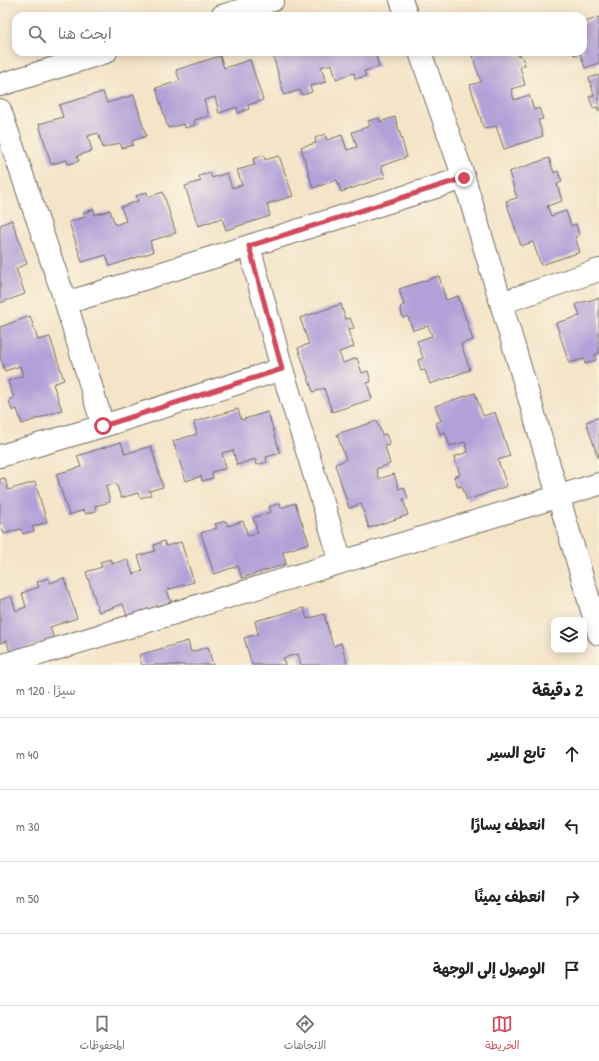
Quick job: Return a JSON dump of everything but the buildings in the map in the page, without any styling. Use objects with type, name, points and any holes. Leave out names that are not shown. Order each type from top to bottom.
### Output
[{"type":"street","points":[[235,12],[273,0]]},
{"type":"street","points":[[401,0],[406,12]]},
{"type":"street","points":[[0,85],[93,56]]},
{"type":"street","points":[[421,56],[464,178],[599,634]]},
{"type":"street","points":[[0,110],[66,303],[103,426]]},
{"type":"street","points":[[66,303],[464,178]]},
{"type":"street","points":[[249,246],[282,369],[340,562]]},
{"type":"street","points":[[501,303],[599,270]]},
{"type":"street","points":[[0,456],[103,426],[282,369]]},
{"type":"street","points":[[3,665],[599,484]]},
{"type":"route","points":[[103,426],[282,369],[249,246],[464,178]]}]
